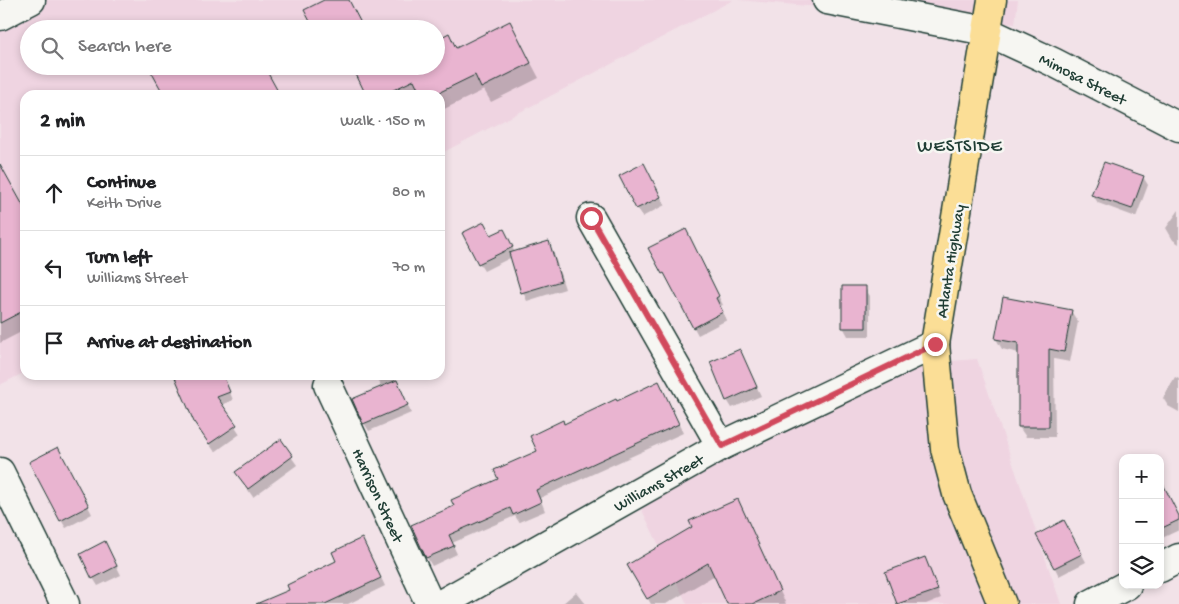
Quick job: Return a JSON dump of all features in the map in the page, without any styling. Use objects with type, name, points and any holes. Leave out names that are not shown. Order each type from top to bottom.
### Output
[{"type":"main road","name":"Atlanta Highway","points":[[992,0],[935,344],[945,449],[957,494],[1002,604]]},
{"type":"street","points":[[0,16],[31,0]]},
{"type":"street","name":"Mimosa Street","points":[[827,0],[986,31],[1053,62],[1179,127]]},
{"type":"street","points":[[591,218],[722,446]]},
{"type":"street","name":"Williams Street","points":[[441,604],[722,446],[935,344]]},
{"type":"street","name":"Harrison Street","points":[[328,385],[430,604]]},
{"type":"street","points":[[0,472],[65,604]]},
{"type":"street","points":[[1164,566],[1179,558]]},
{"type":"street","points":[[1091,604],[1119,589]]},
{"type":"shaded area","points":[[0,0],[733,0],[445,151],[445,90],[20,90],[20,375],[0,385]]},
{"type":"shaded area","points":[[738,0],[1018,0],[1015,24]]},
{"type":"shaded area","points":[[977,359],[1061,604],[687,604],[630,485],[889,366]]},
{"type":"building","points":[[324,0],[349,0],[359,20],[309,20],[304,10]]},
{"type":"building","points":[[510,21],[531,63],[481,88],[475,75],[444,90],[419,90],[414,80],[393,90],[364,90],[356,75],[445,75],[445,35],[449,33],[456,48]]},
{"type":"building","points":[[153,75],[269,75],[277,90],[161,90]]},
{"type":"building","points":[[1104,162],[1144,176],[1132,209],[1091,195]]},
{"type":"building","points":[[644,163],[661,197],[636,209],[619,176]]},
{"type":"building","points":[[0,164],[20,200],[20,313],[0,323]]},
{"type":"building","points":[[484,222],[491,235],[504,229],[513,247],[478,264],[462,233]]},
{"type":"building","points":[[686,229],[719,296],[716,298],[723,312],[693,328],[664,273],[662,274],[648,248]]},
{"type":"building","points":[[549,241],[561,281],[521,293],[509,253]]},
{"type":"building","points":[[842,286],[866,286],[866,328],[842,328]]},
{"type":"building","points":[[1003,297],[1072,310],[1064,352],[1049,349],[1049,427],[1018,427],[1018,343],[995,339]]},
{"type":"building","points":[[740,349],[757,387],[726,401],[710,362]]},
{"type":"building","points":[[176,380],[225,380],[230,392],[217,397],[237,425],[209,444],[194,422]]},
{"type":"building","points":[[397,380],[408,405],[363,424],[352,399]]},
{"type":"building","points":[[659,381],[679,424],[536,490],[541,502],[513,515],[510,508],[449,535],[454,546],[426,558],[411,525],[454,506],[451,500],[498,479],[494,470],[537,451],[530,436],[563,420],[564,424]]},
{"type":"building","points":[[281,439],[293,456],[248,489],[235,472]]},
{"type":"building","points":[[58,447],[89,506],[60,521],[29,462]]},
{"type":"building","points":[[1164,486],[1179,516],[1179,520],[1164,527]]},
{"type":"building","points":[[738,499],[780,591],[753,604],[727,604],[708,563],[647,599],[627,565],[692,527],[689,521]]},
{"type":"building","points":[[1064,520],[1082,554],[1054,568],[1036,535]]},
{"type":"building","points":[[362,538],[381,578],[325,604],[256,604],[289,590],[287,585],[336,561],[332,552]]},
{"type":"building","points":[[105,541],[117,566],[92,579],[80,554]]},
{"type":"building","points":[[925,557],[938,590],[897,604],[885,572]]},
{"type":"district","name":"WESTSIDE","points":[[960,145]]},
{"type":"route","points":[[591,218],[722,446],[935,344]]}]
